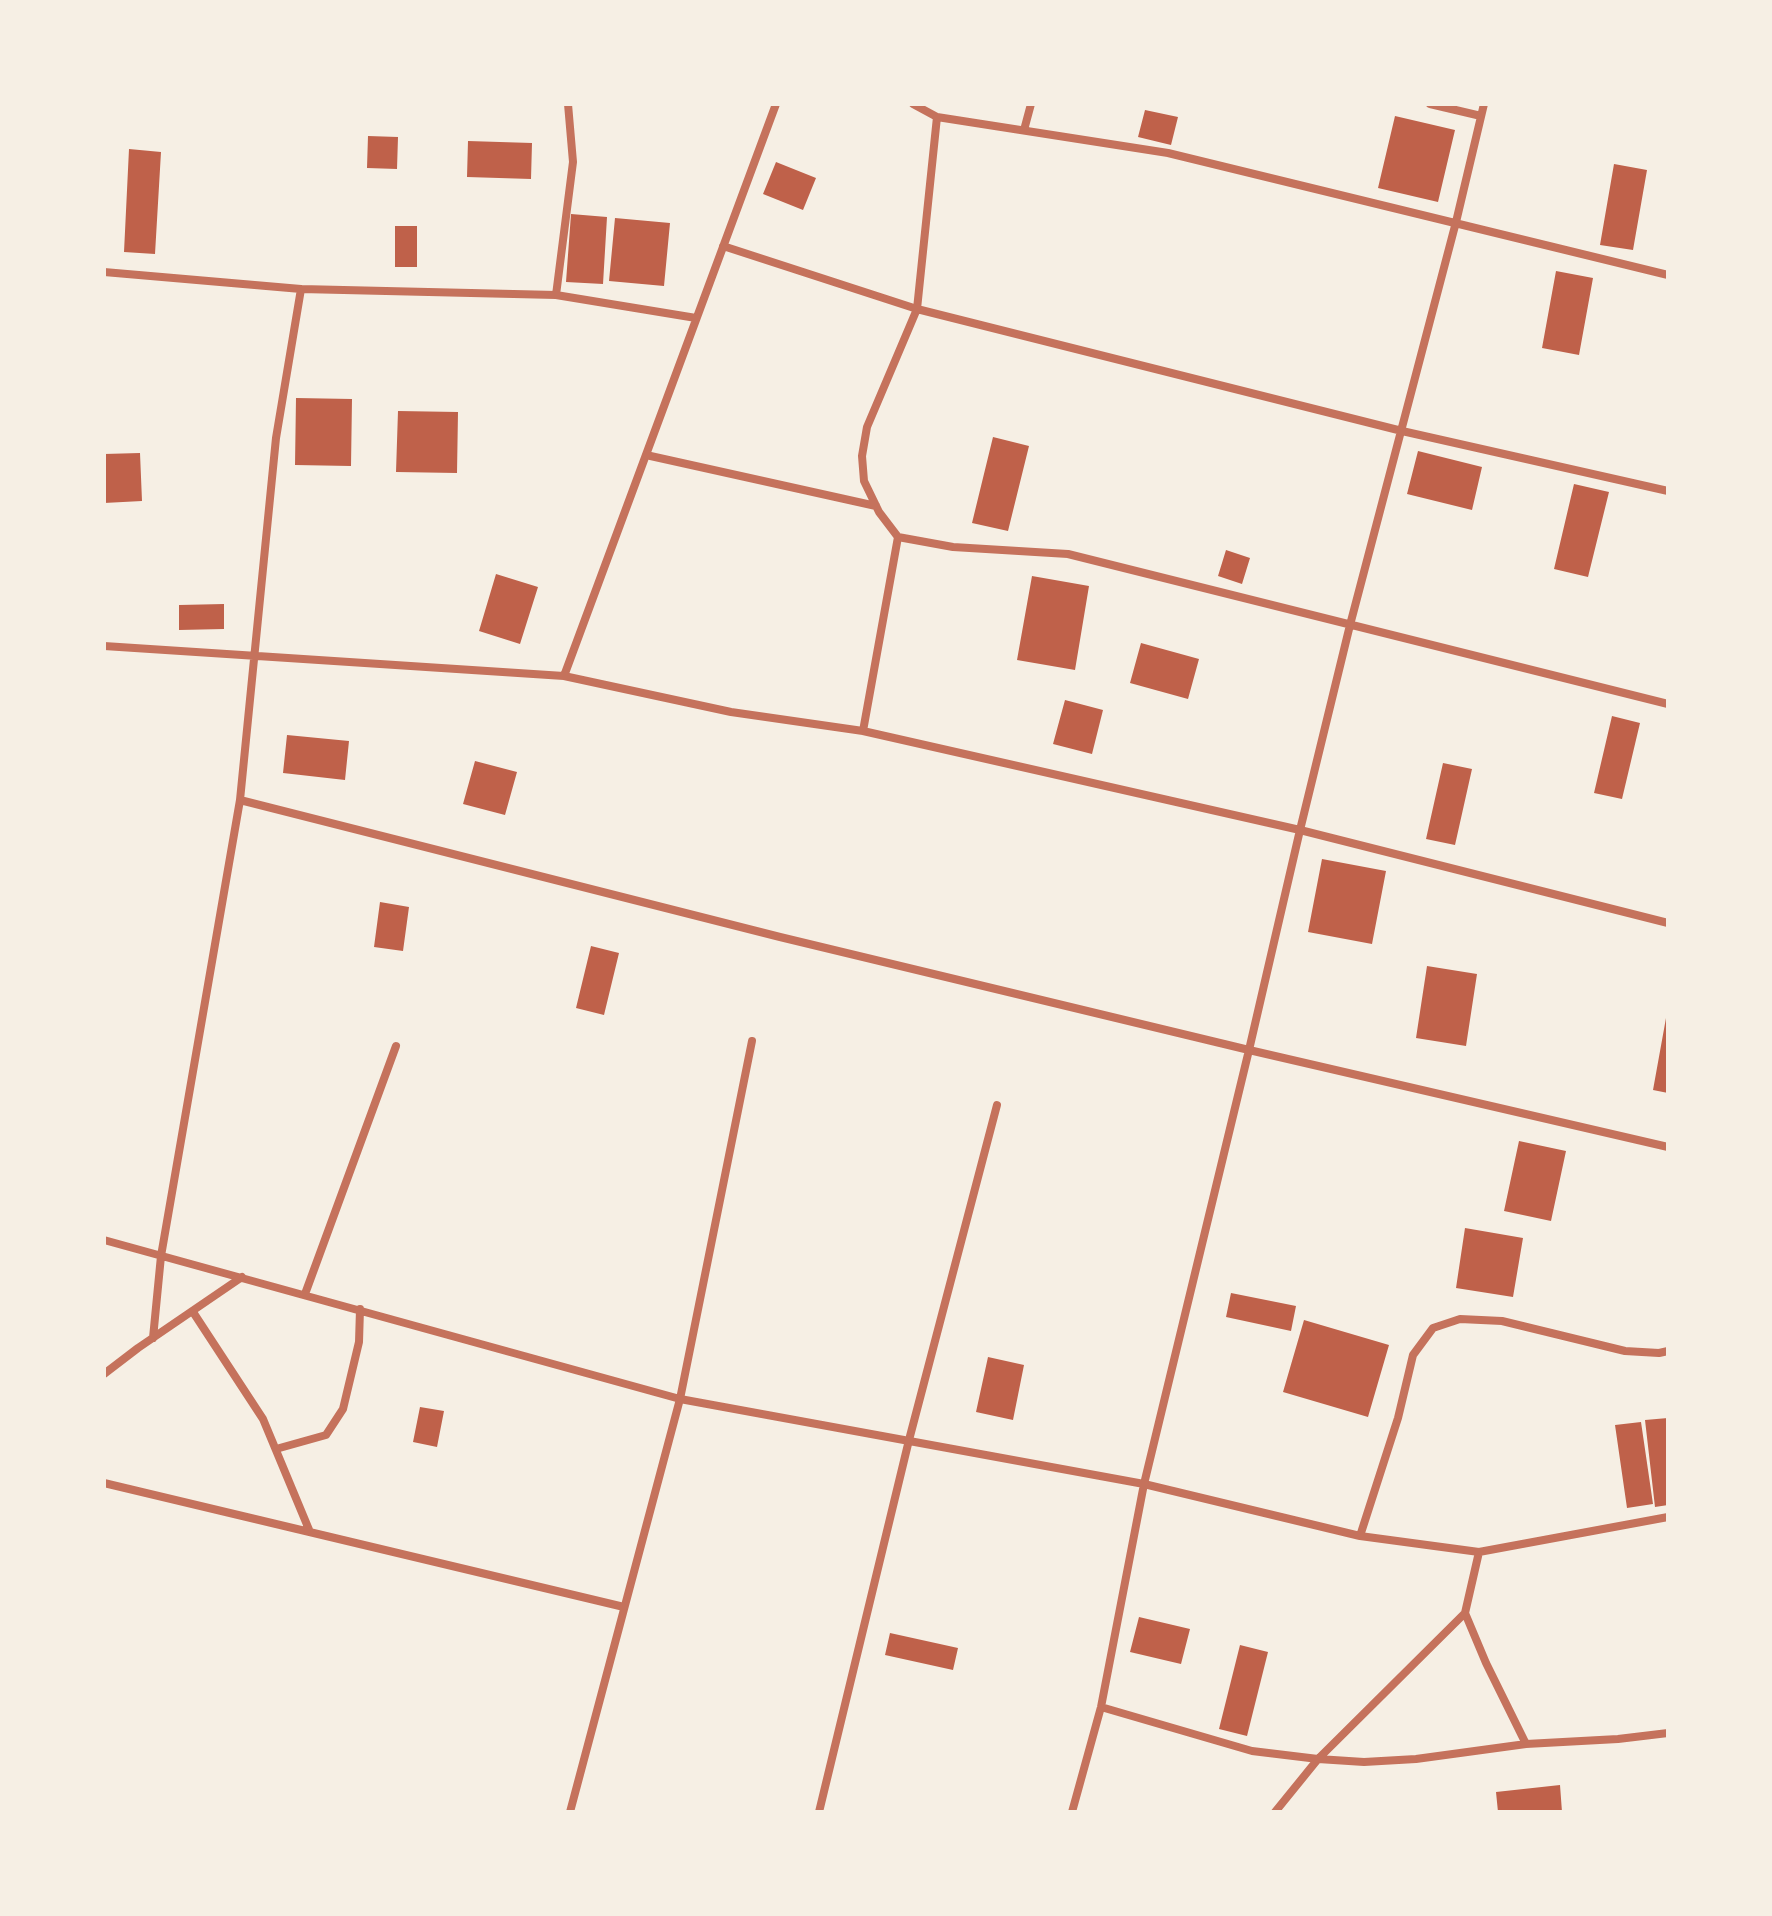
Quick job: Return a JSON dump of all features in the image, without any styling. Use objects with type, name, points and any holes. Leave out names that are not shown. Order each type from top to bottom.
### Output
[{"type":"street","points":[[556,295],[573,162],[568,104]]},
{"type":"street","points":[[564,676],[776,104]]},
{"type":"street","points":[[913,104],[937,117],[1168,153],[1668,275]]},
{"type":"street","points":[[1024,130],[1031,104]]},
{"type":"street","points":[[1430,104],[1481,116]]},
{"type":"street","points":[[1072,1812],[1101,1707],[1144,1484],[1300,830],[1484,104]]},
{"type":"street","points":[[937,117],[917,309],[867,427],[862,456],[864,481],[876,506],[898,537],[953,547],[1068,554],[1668,704]]},
{"type":"street","points":[[723,246],[917,309],[1402,431],[1668,491]]},
{"type":"street","points":[[104,272],[301,289],[556,295],[696,318]]},
{"type":"street","points":[[153,1338],[161,1256],[240,800],[276,438],[301,289]]},
{"type":"street","points":[[646,455],[876,506]]},
{"type":"street","points":[[863,731],[898,537]]},
{"type":"street","points":[[104,646],[564,676],[731,712],[863,731],[1300,830],[1668,923]]},
{"type":"street","points":[[240,800],[795,940],[1668,1147]]},
{"type":"street","points":[[570,1812],[680,1399],[752,1041]]},
{"type":"street","points":[[305,1294],[396,1046]]},
{"type":"street","points":[[819,1812],[909,1440],[997,1105]]},
{"type":"street","points":[[104,1240],[680,1399],[1144,1484],[1360,1536],[1479,1552],[1668,1517]]},
{"type":"street","points":[[104,1374],[242,1277]]},
{"type":"street","points":[[276,1449],[326,1435],[343,1409],[359,1342],[360,1309]]},
{"type":"street","points":[[193,1312],[263,1419],[310,1532]]},
{"type":"street","points":[[1360,1536],[1398,1418],[1413,1355],[1433,1328],[1460,1319],[1502,1321],[1625,1351],[1668,1351]]},
{"type":"street","points":[[104,1483],[624,1607]]},
{"type":"street","points":[[1275,1812],[1318,1759],[1465,1613],[1479,1552]]},
{"type":"street","points":[[1465,1613],[1526,1744]]},
{"type":"street","points":[[1101,1707],[1252,1751],[1364,1762],[1416,1759],[1526,1744],[1668,1733]]},
{"type":"building","points":[[1145,110],[1178,117],[1171,145],[1138,137]]},
{"type":"building","points":[[1395,116],[1455,130],[1438,202],[1378,188]]},
{"type":"building","points":[[368,136],[398,137],[397,169],[367,168]]},
{"type":"building","points":[[468,141],[532,143],[531,179],[467,177]]},
{"type":"building","points":[[129,149],[161,152],[155,254],[124,252]]},
{"type":"building","points":[[776,162],[816,178],[803,210],[763,194]]},
{"type":"building","points":[[1614,164],[1647,170],[1633,250],[1600,245]]},
{"type":"building","points":[[571,214],[607,217],[603,284],[566,282]]},
{"type":"building","points":[[615,218],[670,223],[664,286],[609,281]]},
{"type":"building","points":[[395,226],[417,226],[417,267],[395,267]]},
{"type":"building","points":[[1556,271],[1593,278],[1579,355],[1542,348]]},
{"type":"building","points":[[296,398],[352,399],[351,466],[295,465]]},
{"type":"building","points":[[398,411],[458,412],[457,473],[396,472]]},
{"type":"building","points":[[993,437],[1029,446],[1008,531],[972,523]]},
{"type":"building","points":[[1418,451],[1482,467],[1472,510],[1407,494]]},
{"type":"building","points":[[140,453],[142,501],[104,503],[104,454]]},
{"type":"building","points":[[1574,484],[1609,492],[1588,577],[1554,569]]},
{"type":"building","points":[[1226,550],[1250,558],[1242,584],[1218,576]]},
{"type":"building","points":[[496,574],[538,587],[520,644],[479,631]]},
{"type":"building","points":[[1032,576],[1089,586],[1075,670],[1017,660]]},
{"type":"building","points":[[224,604],[224,629],[179,630],[179,605]]},
{"type":"building","points":[[1141,643],[1199,659],[1188,699],[1130,683]]},
{"type":"building","points":[[1065,700],[1103,710],[1092,754],[1053,744]]},
{"type":"building","points":[[1612,716],[1640,723],[1622,799],[1594,793]]},
{"type":"building","points":[[287,735],[349,741],[345,780],[283,773]]},
{"type":"building","points":[[475,761],[517,772],[505,815],[463,804]]},
{"type":"building","points":[[1443,763],[1472,769],[1455,845],[1426,839]]},
{"type":"building","points":[[1322,859],[1386,871],[1372,944],[1308,932]]},
{"type":"building","points":[[380,902],[409,907],[403,951],[374,947]]},
{"type":"building","points":[[591,946],[619,953],[604,1015],[576,1008]]},
{"type":"building","points":[[1427,966],[1477,974],[1466,1046],[1416,1038]]},
{"type":"building","points":[[1668,1018],[1668,1093],[1653,1090]]},
{"type":"building","points":[[1519,1141],[1566,1151],[1551,1221],[1504,1211]]},
{"type":"building","points":[[1465,1228],[1523,1238],[1513,1297],[1456,1288]]},
{"type":"building","points":[[1231,1293],[1296,1306],[1291,1331],[1226,1317]]},
{"type":"building","points":[[1304,1320],[1389,1345],[1368,1417],[1283,1392]]},
{"type":"building","points":[[988,1357],[1024,1365],[1013,1420],[976,1412]]},
{"type":"building","points":[[420,1407],[444,1411],[437,1447],[413,1442]]},
{"type":"building","points":[[1668,1418],[1668,1505],[1655,1507],[1645,1420]]},
{"type":"building","points":[[1641,1422],[1653,1504],[1627,1508],[1615,1425]]},
{"type":"building","points":[[1139,1617],[1190,1629],[1181,1664],[1130,1652]]},
{"type":"building","points":[[890,1633],[958,1648],[953,1670],[885,1655]]},
{"type":"building","points":[[1240,1645],[1268,1652],[1247,1736],[1219,1729]]},
{"type":"building","points":[[1560,1785],[1562,1812],[1498,1812],[1496,1792]]}]
